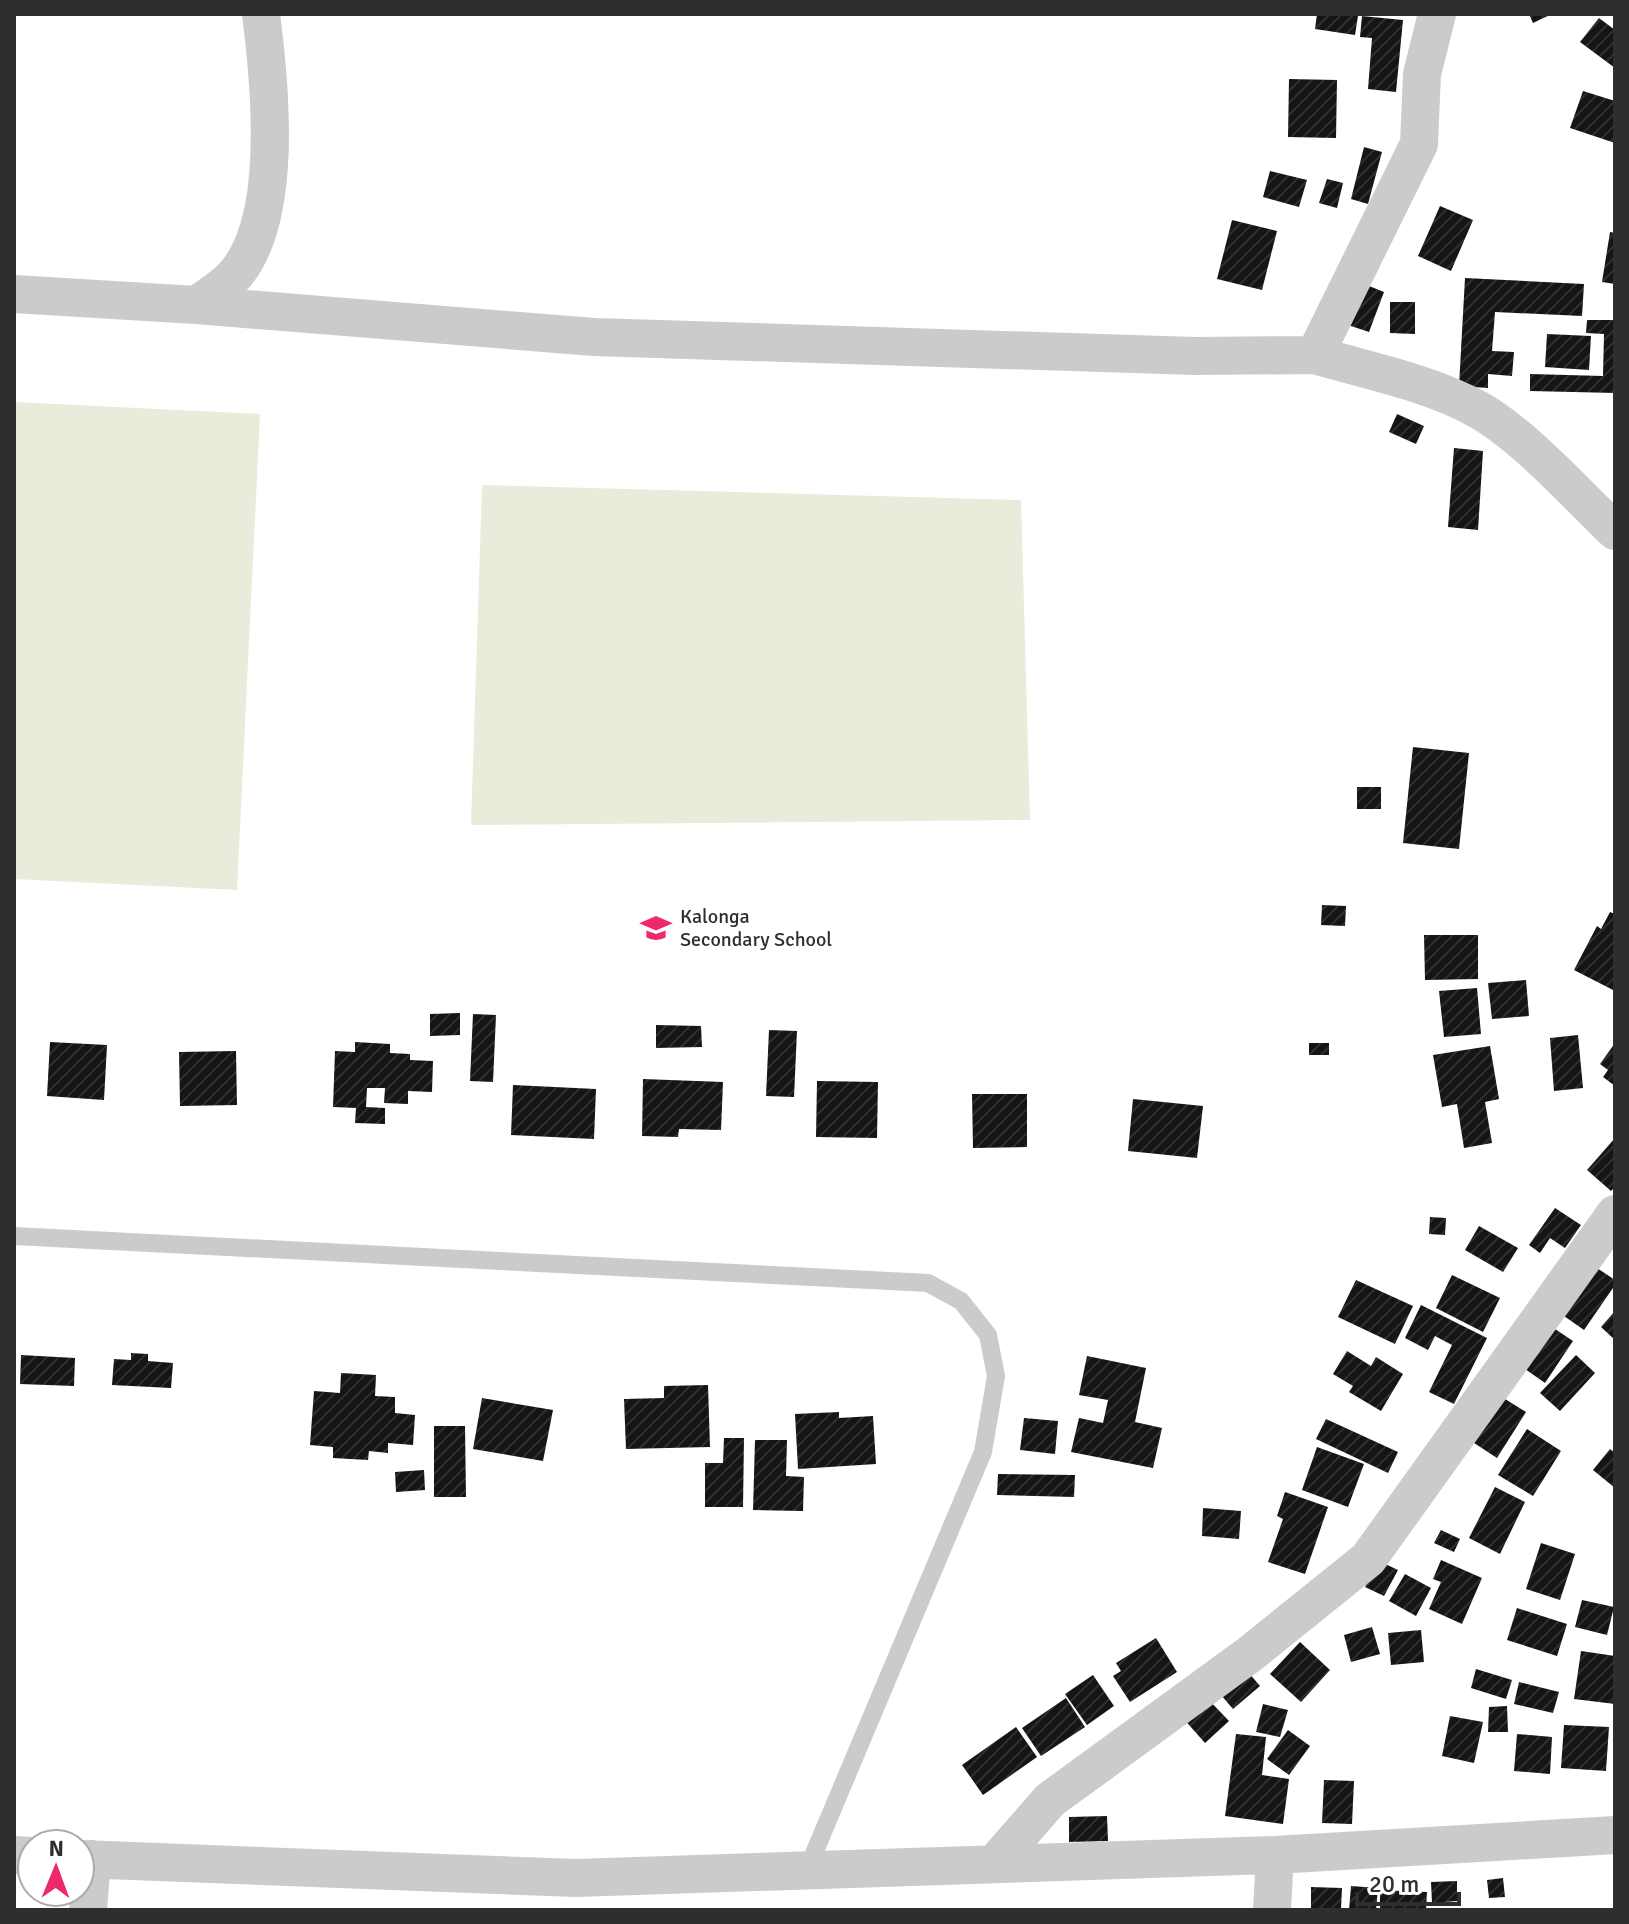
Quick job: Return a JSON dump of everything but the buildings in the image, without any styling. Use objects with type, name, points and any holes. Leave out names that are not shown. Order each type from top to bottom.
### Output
[{"type":"street","points":[[196,305],[232,278],[259,234],[266,197],[269,141],[268,66],[261,14]]},
{"type":"street","points":[[1315,355],[1419,144],[1422,74],[1437,14]]},
{"type":"street","points":[[14,294],[196,305],[594,337],[1195,356],[1315,355],[1422,386],[1478,409],[1522,443],[1615,531]]},
{"type":"street","points":[[994,1864],[1050,1800],[1250,1654],[1368,1559],[1615,1214]]},
{"type":"street","points":[[96,1859],[576,1878],[1275,1855],[1615,1835]]},
{"type":"street","points":[[1272,1910],[1275,1855]]},
{"type":"lane","points":[[14,1236],[928,1283],[961,1301],[988,1335],[996,1376],[983,1452],[807,1870]]},
{"type":"green space","points":[[14,402],[260,414],[237,890],[14,879]]},
{"type":"green space","points":[[482,485],[1021,500],[1030,820],[471,825]]},
{"type":"place","name":"Kalonga Secondary School","points":[[656,928]]}]
